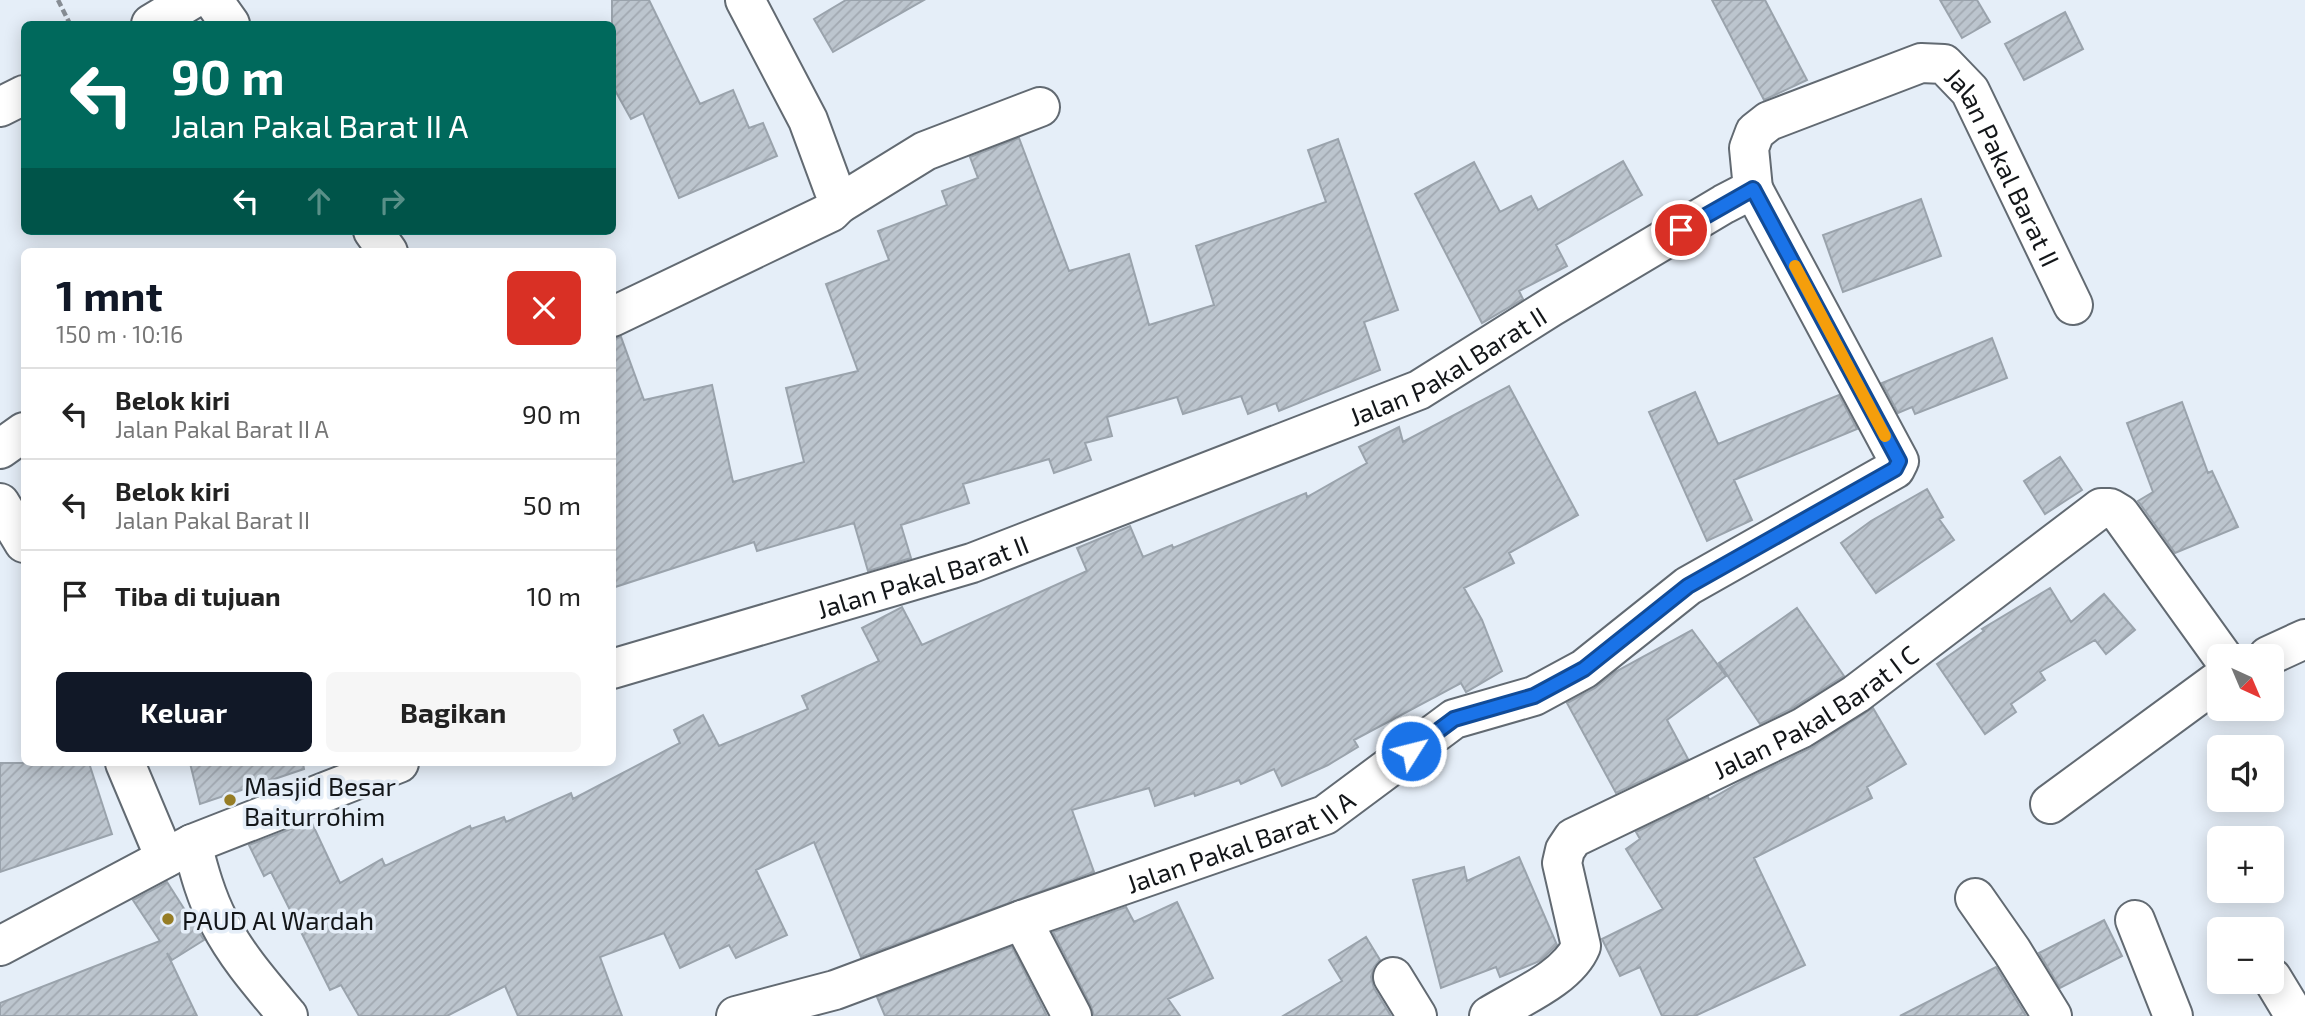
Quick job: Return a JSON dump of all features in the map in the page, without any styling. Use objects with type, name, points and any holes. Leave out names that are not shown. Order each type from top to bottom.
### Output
[{"type":"street","points":[[156,21],[191,0]]},
{"type":"street","points":[[213,0],[228,21]]},
{"type":"street","points":[[746,0],[808,120],[839,204]]},
{"type":"street","name":"Jalan Pakal Barat II","points":[[616,667],[972,562],[1419,390],[1551,307],[1753,189],[1749,148],[1755,132],[1769,121],[1921,63],[1944,64],[1970,91],[2073,305]]},
{"type":"street","points":[[0,107],[21,96]]},
{"type":"street","points":[[616,315],[831,212],[839,204],[925,151],[1040,107]]},
{"type":"street","name":"Jalan Pakal Barat II A","points":[[736,1016],[842,1003],[1022,920],[1325,815],[1454,719],[1534,696],[1584,669],[1688,586],[1895,469],[1899,461],[1753,189]]},
{"type":"street","points":[[0,449],[21,434]]},
{"type":"street","points":[[0,503],[21,539]]},
{"type":"street","name":"Jalan Pakal Barat I C","points":[[1489,1016],[1562,971],[1576,958],[1581,946],[1562,863],[1565,850],[1573,838],[1824,715],[1856,694],[2091,514],[2110,508],[2120,514],[2213,644]]},
{"type":"street","points":[[2284,649],[2305,639]]},
{"type":"street","points":[[2050,804],[2207,689]]},
{"type":"street","points":[[127,766],[247,966],[288,1016]]},
{"type":"street","points":[[0,946],[178,851],[391,766]]},
{"type":"street","points":[[1975,898],[2052,1016]]},
{"type":"street","points":[[1022,920],[1072,1016]]},
{"type":"street","points":[[2135,920],[2173,1016]]},
{"type":"street","points":[[1393,977],[1417,1016]]},
{"type":"street","points":[[2282,994],[2295,1016]]},
{"type":"path","points":[[58,0],[68,21]]},
{"type":"building","points":[[612,0],[649,0],[700,104],[733,90],[749,128],[763,123],[777,156],[679,198],[643,113],[631,119],[616,92],[616,21],[612,21]]},
{"type":"building","points":[[846,0],[924,0],[833,52],[814,19]]},
{"type":"building","points":[[1712,0],[1765,0],[1807,80],[1764,100]]},
{"type":"building","points":[[1940,0],[1977,0],[1990,22],[1962,38]]},
{"type":"building","points":[[2065,12],[2083,49],[2024,80],[2005,44]]},
{"type":"building","points":[[1019,138],[1069,271],[1129,254],[1149,325],[1214,305],[1196,246],[1326,202],[1308,150],[1338,139],[1398,310],[1364,322],[1380,370],[1279,411],[1276,403],[1248,414],[1241,396],[1183,414],[1177,397],[1107,417],[1112,436],[1085,443],[1091,460],[1054,473],[1049,459],[963,484],[969,503],[901,525],[911,558],[868,571],[854,523],[757,551],[754,542],[616,587],[616,338],[621,337],[644,400],[712,385],[733,482],[804,462],[786,388],[858,371],[826,284],[889,260],[878,231],[947,205],[942,191],[978,178],[970,157]]},
{"type":"building","points":[[1623,161],[1642,195],[1556,245],[1567,266],[1519,291],[1523,299],[1482,323],[1415,194],[1474,162],[1500,212],[1531,196],[1538,210]]},
{"type":"building","points":[[1921,199],[1941,256],[1843,292],[1823,235]]},
{"type":"building","points":[[1992,338],[2007,378],[1915,414],[1912,407],[1898,413],[1882,383]]},
{"type":"building","points":[[1509,386],[1578,515],[1509,553],[1514,563],[1464,588],[1482,620],[1502,671],[1466,692],[1461,683],[1354,740],[1358,747],[1328,765],[1282,786],[1274,769],[1241,784],[1239,780],[1195,796],[1194,793],[1155,806],[1149,788],[1072,810],[1094,872],[861,957],[814,842],[756,870],[787,935],[736,958],[729,945],[680,968],[664,933],[600,957],[622,1016],[518,1016],[505,986],[447,1016],[359,1016],[341,985],[330,990],[271,872],[264,876],[249,845],[311,821],[340,883],[382,859],[385,866],[470,826],[471,829],[504,817],[506,822],[571,793],[573,799],[680,743],[674,730],[703,715],[719,746],[808,709],[802,696],[879,661],[862,628],[902,607],[922,645],[1087,571],[1077,548],[1130,526],[1143,557],[1172,545],[1173,548],[1306,493],[1307,497],[1367,463],[1359,447],[1399,427],[1403,442]]},
{"type":"building","points":[[1695,392],[1718,444],[1839,395],[1857,429],[1734,480],[1752,520],[1707,541],[1649,412]]},
{"type":"building","points":[[2182,402],[2208,473],[2212,471],[2238,527],[2175,553],[2138,501],[2153,492],[2127,423]]},
{"type":"building","points":[[2060,457],[2082,490],[2045,514],[2024,481]]},
{"type":"building","points":[[1927,489],[1943,517],[1939,519],[1954,540],[1876,593],[1841,543],[1871,521]]},
{"type":"building","points":[[2050,588],[2071,622],[2104,594],[2135,630],[2106,654],[2095,640],[2040,672],[2045,680],[2011,704],[2016,712],[1985,734],[1937,664],[1984,631],[1982,629]]},
{"type":"building","points":[[1797,608],[1844,676],[1791,709],[1760,724],[1719,663]]},
{"type":"building","points":[[1692,630],[1726,676],[1667,720],[1688,759],[1616,793],[1567,703],[1595,688],[1615,672]]},
{"type":"building","points":[[1873,708],[1906,764],[1867,787],[1872,798],[1754,858],[1805,965],[1695,1016],[1662,1016],[1640,967],[1620,976],[1602,939],[1663,909],[1626,849],[1640,839],[1636,832],[1708,797],[1709,800],[1811,748]]},
{"type":"building","points":[[0,763],[21,763],[21,766],[90,766],[112,834],[0,872]]},
{"type":"building","points":[[191,766],[304,766],[304,769],[200,804]]},
{"type":"building","points":[[1519,857],[1557,945],[1540,961],[1500,977],[1496,967],[1441,988],[1413,880],[1464,867],[1467,881]]},
{"type":"building","points":[[167,882],[204,940],[172,960],[167,953],[197,1016],[0,1016],[0,1003],[160,941],[133,900]]},
{"type":"building","points":[[1177,902],[1213,978],[1168,999],[1180,1016],[1094,1016],[1053,932],[1126,907],[1134,922]]},
{"type":"building","points":[[2104,920],[2122,956],[2060,988],[2039,953]]},
{"type":"building","points":[[1366,937],[1380,960],[1371,977],[1374,988],[1391,1016],[1283,1016],[1342,981],[1329,960]]},
{"type":"building","points":[[1012,947],[1047,1016],[885,1016],[877,997]]},
{"type":"building","points":[[1996,967],[2026,1016],[1900,1016]]},
{"type":"slow traffic","points":[[1795,266],[1885,436]]},
{"type":"place","name":"Masjid Besar Baiturrohim","points":[[230,800]]},
{"type":"place","name":"PAUD Al Wardah","points":[[168,919]]},
{"type":"route","points":[[1411,751],[1454,719],[1534,696],[1584,669],[1688,586],[1895,469],[1899,461],[1753,189],[1681,230]]}]
